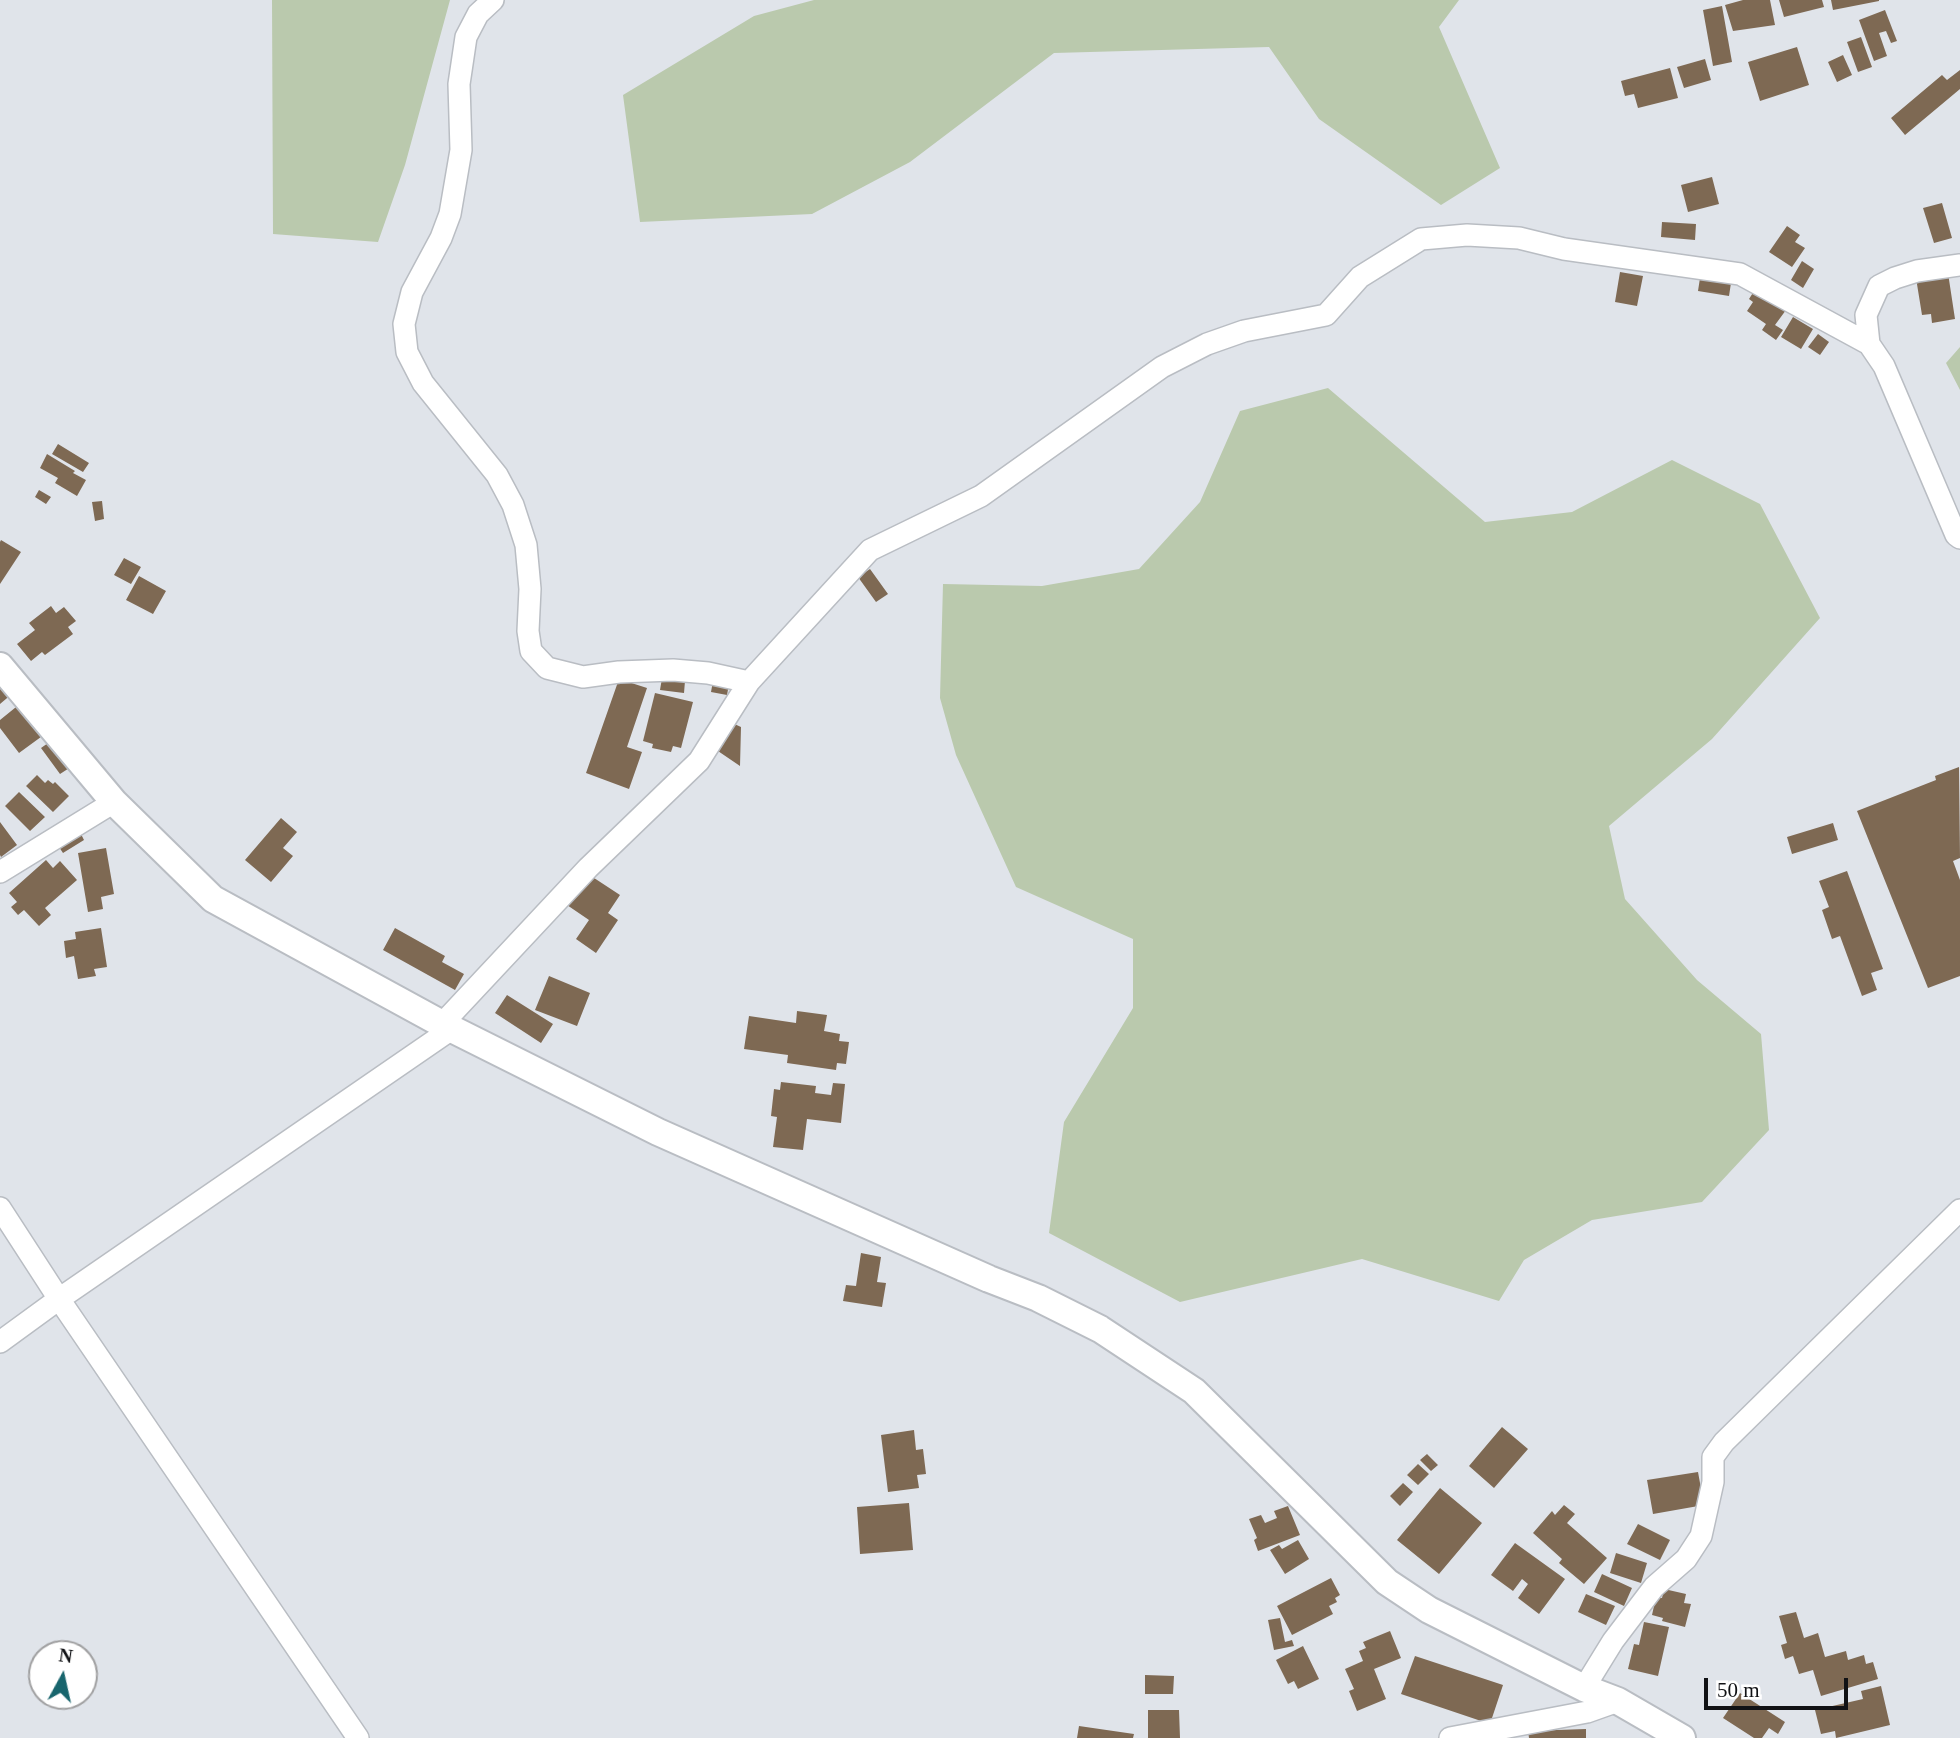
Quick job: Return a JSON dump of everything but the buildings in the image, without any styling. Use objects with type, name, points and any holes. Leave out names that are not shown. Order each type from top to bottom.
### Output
[{"type":"street","points":[[493,0],[478,14],[466,37],[459,84],[461,150],[450,214],[441,238],[412,292],[404,324],[407,352],[423,383],[497,475],[513,505],[526,545],[531,651],[547,668],[583,677],[619,672],[673,670],[708,673],[749,682]]},
{"type":"street","points":[[0,1342],[447,1026],[588,868],[699,761],[749,682],[870,550],[981,496],[1162,367],[1207,344],[1244,331],[1326,315],[1360,277],[1421,239],[1467,235],[1519,238],[1564,249],[1740,274],[1869,344]]},
{"type":"street","points":[[1960,265],[1917,271],[1895,278],[1880,286],[1866,315],[1869,344],[1894,385],[1956,535],[1960,538]]},
{"type":"street","points":[[0,666],[114,802],[214,899],[447,1026],[658,1132],[977,1274],[1038,1298],[1100,1329],[1194,1391],[1387,1582],[1429,1611],[1584,1688],[1618,1701],[1682,1738]]},
{"type":"street","points":[[0,872],[114,802]]},
{"type":"street","points":[[0,1208],[358,1738]]},
{"type":"street","points":[[1584,1688],[1613,1641],[1654,1587],[1686,1559],[1701,1536],[1713,1482],[1713,1457],[1724,1442],[1960,1210]]},
{"type":"street","points":[[1450,1738],[1479,1735],[1587,1712],[1618,1701]]},
{"type":"green space","points":[[272,0],[450,0],[405,165],[378,242],[273,234]]},
{"type":"green space","points":[[814,0],[1459,0],[1439,27],[1500,168],[1441,205],[1319,119],[1269,47],[1054,53],[910,162],[812,214],[640,222],[623,95],[754,16]]},
{"type":"green space","points":[[1960,347],[1960,390],[1946,363]]},
{"type":"green space","points":[[1328,388],[1485,522],[1572,512],[1672,460],[1760,504],[1820,618],[1712,739],[1609,826],[1625,899],[1697,980],[1761,1034],[1769,1130],[1702,1202],[1592,1220],[1524,1260],[1499,1301],[1362,1259],[1180,1302],[1049,1233],[1064,1122],[1133,1008],[1133,939],[1016,887],[956,755],[940,698],[943,584],[1042,586],[1139,569],[1200,502],[1240,411]]}]
